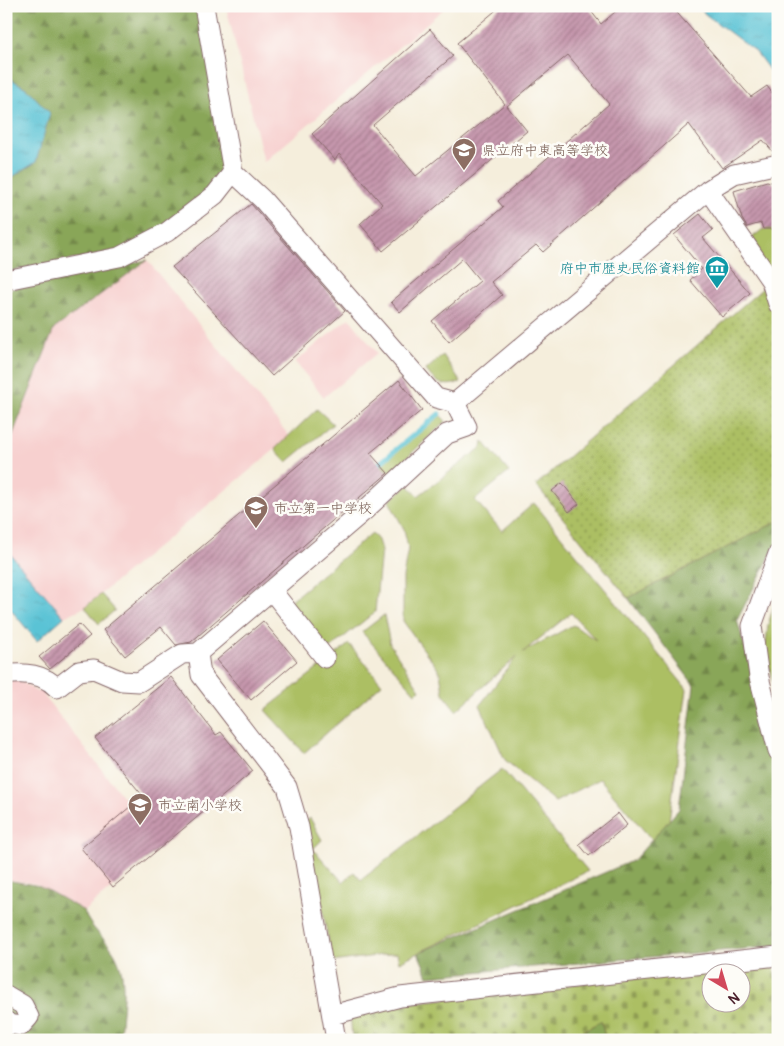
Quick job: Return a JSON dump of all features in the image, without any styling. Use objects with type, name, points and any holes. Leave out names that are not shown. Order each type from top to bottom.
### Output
[{"type":"street","points":[[204,6],[233,172],[262,199],[436,398],[456,403]]},
{"type":"street","points":[[456,403],[708,190],[734,174],[778,164]]},
{"type":"street","points":[[6,280],[119,257],[167,232],[215,195],[233,172]]},
{"type":"street","points":[[708,190],[771,281],[778,304]]},
{"type":"street","points":[[6,675],[22,672],[51,682],[57,688],[79,671],[94,669],[122,681],[139,682],[182,654],[198,653],[364,511],[447,434],[466,426],[456,403]]},
{"type":"street","points":[[778,554],[752,626],[759,677],[778,751]]},
{"type":"street","points":[[272,591],[325,658]]},
{"type":"street","points":[[198,653],[201,675],[287,786],[299,827],[336,1040]]},
{"type":"street","points":[[332,1015],[400,997],[778,956]]},
{"type":"street","points":[[6,995],[23,1005],[30,1017],[20,1026],[9,1024],[6,1021]]},
{"type":"shaded area","points":[[226,6],[447,6],[264,162]]},
{"type":"shaded area","points":[[147,260],[290,437],[85,607],[64,617],[6,549],[6,452],[54,329]]},
{"type":"shaded area","points":[[349,318],[377,353],[324,397],[295,362]]},
{"type":"shaded area","points":[[17,679],[37,692],[44,689],[44,696],[130,806],[81,848],[113,887],[84,911],[37,884],[6,879],[6,682]]},
{"type":"green space","points":[[6,6],[196,6],[229,146],[219,175],[208,192],[164,226],[120,251],[6,272],[6,181],[36,162],[26,88],[6,76]]},
{"type":"green space","points":[[763,229],[778,229],[778,304],[745,243]]},
{"type":"green space","points":[[147,260],[54,329],[6,452],[6,290]]},
{"type":"green space","points":[[771,281],[778,304],[778,521],[628,598],[536,485]]},
{"type":"green space","points":[[443,355],[461,382],[445,385],[433,379],[426,370]]},
{"type":"green space","points":[[317,409],[333,424],[287,462],[275,449]]},
{"type":"green space","points":[[439,414],[446,421],[389,474],[380,463]]},
{"type":"green space","points":[[483,441],[509,472],[475,500],[502,531],[534,503],[687,689],[669,821],[652,840],[600,779],[555,802],[505,760],[480,705],[517,656],[456,711],[443,693],[440,672],[403,621],[403,577],[408,548],[404,529],[389,501],[408,485],[418,496],[482,447]],"holes":[[[571,613],[596,640],[573,625],[523,652]]]},
{"type":"green space","points":[[778,521],[778,541],[737,620],[778,758],[778,946],[428,976],[418,953],[634,860],[679,809],[694,685],[628,598]]},
{"type":"green space","points":[[372,533],[378,540],[381,550],[375,612],[329,649],[289,602]]},
{"type":"green space","points":[[778,592],[778,701],[765,651],[768,625]]},
{"type":"green space","points":[[101,594],[115,610],[99,624],[85,607]]},
{"type":"green space","points":[[384,615],[390,644],[420,690],[415,693],[362,632]]},
{"type":"green space","points":[[349,644],[382,684],[304,753],[265,710]]},
{"type":"green space","points":[[502,769],[588,871],[399,962],[397,953],[332,962],[318,883],[303,825],[310,818],[322,840],[313,849],[343,882],[354,872],[361,880]]},
{"type":"green space","points":[[6,880],[40,886],[84,911],[90,923],[111,948],[122,974],[123,995],[120,1038],[122,1040],[8,1040],[6,1037]]},
{"type":"green space","points":[[773,961],[778,987],[778,1040],[606,1040],[601,1021],[583,1031],[587,1040],[352,1040],[350,1010],[702,969],[702,1014],[752,1014],[752,964],[747,964]]},
{"type":"green space","points":[[601,1021],[606,1040],[587,1040],[583,1031]]},
{"type":"water","points":[[698,6],[778,6],[778,82],[756,52],[705,14]]},
{"type":"water","points":[[6,76],[26,88],[50,113],[36,162],[6,181]]},
{"type":"water","points":[[6,549],[64,617],[37,641],[6,604]]},
{"type":"building","points":[[501,6],[587,6],[601,24],[622,6],[671,6],[751,97],[767,86],[778,101],[778,153],[774,153],[763,140],[722,168],[689,124],[543,252],[536,245],[491,282],[502,295],[449,342],[432,321],[480,281],[462,259],[400,312],[391,302],[503,207],[498,201],[609,104],[568,55],[507,106],[527,131],[383,251],[360,224],[382,204],[339,154],[335,160],[312,134],[430,29],[453,56],[373,125],[416,176],[505,104],[457,43]]},
{"type":"building","points":[[767,181],[778,184],[778,229],[763,229],[761,223],[747,227],[742,219],[734,191]]},
{"type":"building","points":[[251,204],[345,311],[272,376],[172,267]]},
{"type":"building","points":[[700,214],[713,230],[703,238],[750,293],[722,317],[690,280],[702,269],[674,235]]},
{"type":"building","points":[[399,380],[422,410],[370,453],[388,473],[191,642],[176,645],[161,627],[125,656],[103,630]]},
{"type":"building","points":[[562,483],[579,504],[569,512],[552,491]]},
{"type":"building","points":[[263,621],[297,661],[251,700],[217,660]]},
{"type":"building","points":[[79,624],[90,636],[50,669],[39,657]]},
{"type":"building","points":[[171,677],[216,735],[221,732],[253,771],[113,887],[81,848],[143,796],[95,738]]},
{"type":"building","points":[[618,813],[627,825],[589,856],[579,844]]},
{"type":"waterway","points":[[380,463],[439,414]]},
{"type":"place","name":"県立府中東高等学校","points":[[464,171]]},
{"type":"place","name":"府中市歴史民俗資料館","points":[[717,289]]},
{"type":"place","name":"市立第一中学校","points":[[256,529]]},
{"type":"place","name":"市立南小学校","points":[[140,826]]}]
